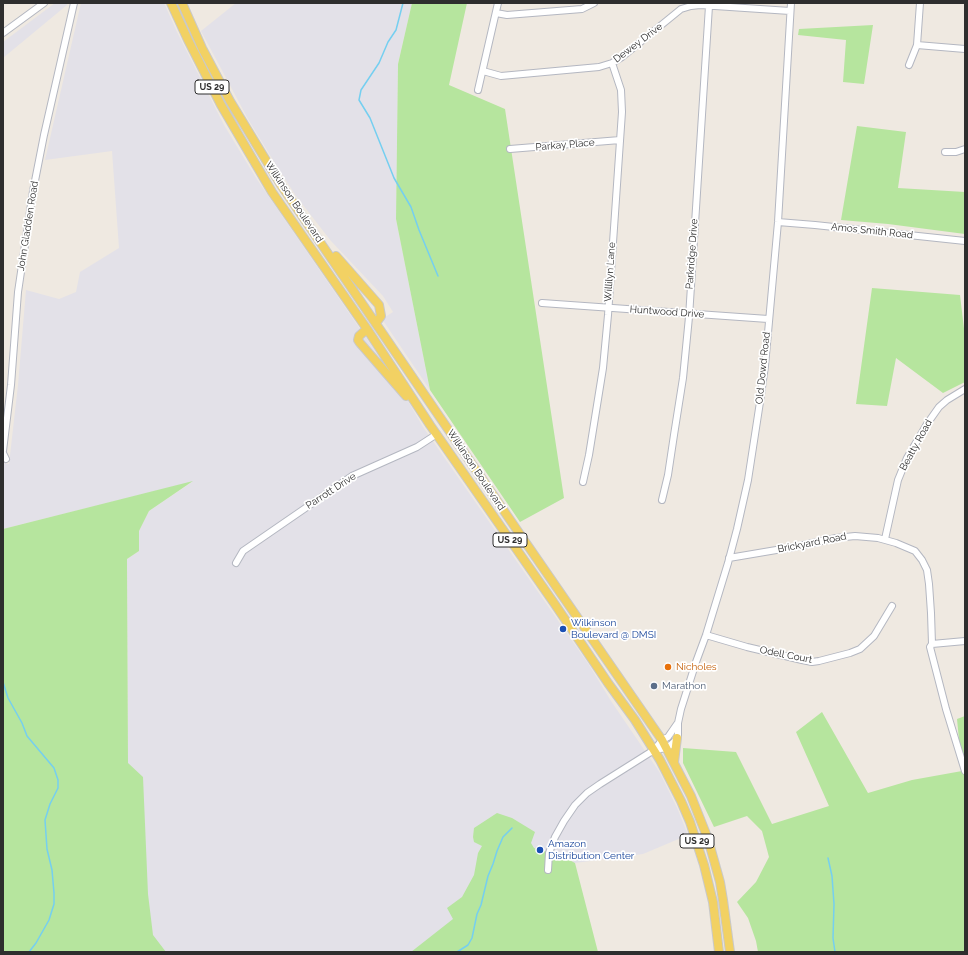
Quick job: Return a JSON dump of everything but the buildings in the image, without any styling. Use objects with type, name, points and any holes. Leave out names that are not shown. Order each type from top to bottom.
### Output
[{"type":"main road","name":"Wilkinson Boulevard","points":[[171,3],[191,46],[237,134],[272,192],[367,329],[430,425],[635,720],[654,750],[681,801],[698,843],[710,886],[719,952]]},
{"type":"main road","name":"Wilkinson Boulevard","points":[[182,3],[202,48],[246,128],[282,185],[521,537],[667,748],[700,818],[713,857],[723,900],[730,952]]},
{"type":"main road","points":[[311,228],[379,305],[381,316],[379,321],[376,323]]},
{"type":"main road","points":[[367,329],[359,336],[358,340],[360,344],[430,425]]},
{"type":"main road","points":[[674,762],[677,738]]},
{"type":"street","points":[[3,33],[44,3]]},
{"type":"street","name":"John Gladden Road","points":[[4,454],[18,292],[33,191],[74,3]]},
{"type":"street","points":[[478,90],[498,3]]},
{"type":"street","points":[[496,13],[507,15],[582,9],[594,3]]},
{"type":"street","name":"Old Dowd Road","points":[[677,738],[678,723],[690,679],[706,635],[729,558],[743,502],[753,452],[763,379],[778,222],[790,3]]},
{"type":"street","points":[[909,65],[917,45],[920,3]]},
{"type":"street","name":"Dewey Drive","points":[[483,71],[501,76],[599,67],[612,63],[622,57],[681,9],[691,6],[790,11]]},
{"type":"street","name":"Parkridge Drive","points":[[662,500],[668,475],[678,407],[689,313],[708,6]]},
{"type":"street","points":[[917,45],[965,49]]},
{"type":"street","name":"Willilyn Lane","points":[[583,482],[598,400],[606,340],[622,112],[622,90],[612,63]]},
{"type":"street","points":[[237,134],[246,128]]},
{"type":"street","name":"Parkay Place","points":[[510,149],[620,140]]},
{"type":"street","points":[[945,152],[956,152],[965,149]]},
{"type":"street","name":"Amos Smith Road","points":[[778,222],[965,240]]},
{"type":"street","name":"Huntwood Drive","points":[[542,303],[768,319]]},
{"type":"street","points":[[367,329],[376,323]]},
{"type":"street","name":"Beatty Road","points":[[885,539],[898,480],[909,453],[939,407],[947,400],[965,389]]},
{"type":"street","name":"Parrott Drive","points":[[236,563],[242,552],[352,476],[417,447],[437,434]]},
{"type":"street","name":"Brickyard Road","points":[[729,558],[794,547],[846,536],[867,536],[885,539],[915,551],[926,567],[929,584],[932,644],[930,647],[946,709],[965,771]]},
{"type":"street","name":"Odell Court","points":[[706,635],[795,659],[812,662],[819,661],[860,649],[874,636],[892,606]]},
{"type":"street","points":[[932,644],[965,641]]},
{"type":"street","name":"Old Dowd Road","points":[[548,870],[549,853],[555,838],[575,805],[587,793],[654,750],[662,740],[671,733],[678,723]]},
{"type":"street","points":[[667,748],[677,738]]},
{"type":"street","name":"Old Dowd Road","points":[[654,750],[667,748]]},
{"type":"shaded area","points":[[55,3],[67,3],[67,5],[3,58],[3,42]]},
{"type":"shaded area","points":[[81,3],[164,3],[224,125],[256,178],[398,384],[423,427],[589,665],[611,701],[660,773],[688,835],[643,854],[575,863],[562,856],[544,850],[473,952],[134,952],[128,763],[127,559],[139,551],[139,531],[149,511],[192,482],[3,529],[3,463],[9,464],[18,385],[26,290],[59,299],[76,292],[80,272],[119,248],[112,151],[45,160]]},
{"type":"shaded area","points":[[236,3],[412,3],[398,64],[396,219],[430,390],[382,319],[393,312],[383,296],[331,241],[296,196],[248,119],[201,31]]},
{"type":"green space","points":[[412,3],[467,3],[449,85],[505,109],[564,498],[520,522],[430,390],[396,219],[398,64]]},
{"type":"green space","points":[[873,25],[864,84],[843,82],[846,40],[798,35],[799,29]]},
{"type":"green space","points":[[857,126],[906,132],[898,188],[965,192],[965,234],[888,224],[841,220]]},
{"type":"green space","points":[[872,288],[960,295],[965,337],[965,382],[943,393],[896,358],[887,406],[856,404]]},
{"type":"green space","points":[[193,481],[149,511],[139,531],[139,551],[127,559],[128,763],[143,777],[148,894],[153,935],[166,952],[3,952],[3,529]]},
{"type":"green space","points":[[822,712],[868,793],[912,780],[962,771],[957,719],[965,716],[965,952],[758,952],[748,918],[737,902],[756,882],[769,857],[762,831],[747,816],[714,827],[683,763],[683,748],[736,752],[772,824],[829,806],[796,732]]},
{"type":"green space","points":[[497,813],[512,818],[535,832],[531,843],[534,848],[562,856],[575,863],[598,952],[411,952],[453,919],[447,908],[462,897],[474,875],[478,853],[482,846],[474,842],[474,828]]},
{"type":"waterway","points":[[403,3],[396,30],[388,42],[379,63],[361,90],[359,100],[370,118],[394,178],[411,207],[438,276]]},
{"type":"waterway","points":[[3,682],[8,698],[22,723],[27,736],[54,768],[58,780],[58,788],[50,804],[45,820],[47,849],[52,870],[54,904],[49,920],[29,952]]},
{"type":"waterway","points":[[457,952],[468,945],[472,938],[477,914],[497,851],[503,837],[512,828]]},
{"type":"waterway","points":[[828,858],[832,876],[834,904],[833,938],[835,952]]},
{"type":"place","name":"Wilkinson Boulevard @ DMSI","points":[[563,629]]},
{"type":"place","name":"Nicholes","points":[[668,667]]},
{"type":"place","name":"Marathon","points":[[654,686]]},
{"type":"place","name":"Amazon Distribution Center","points":[[540,850]]}]
